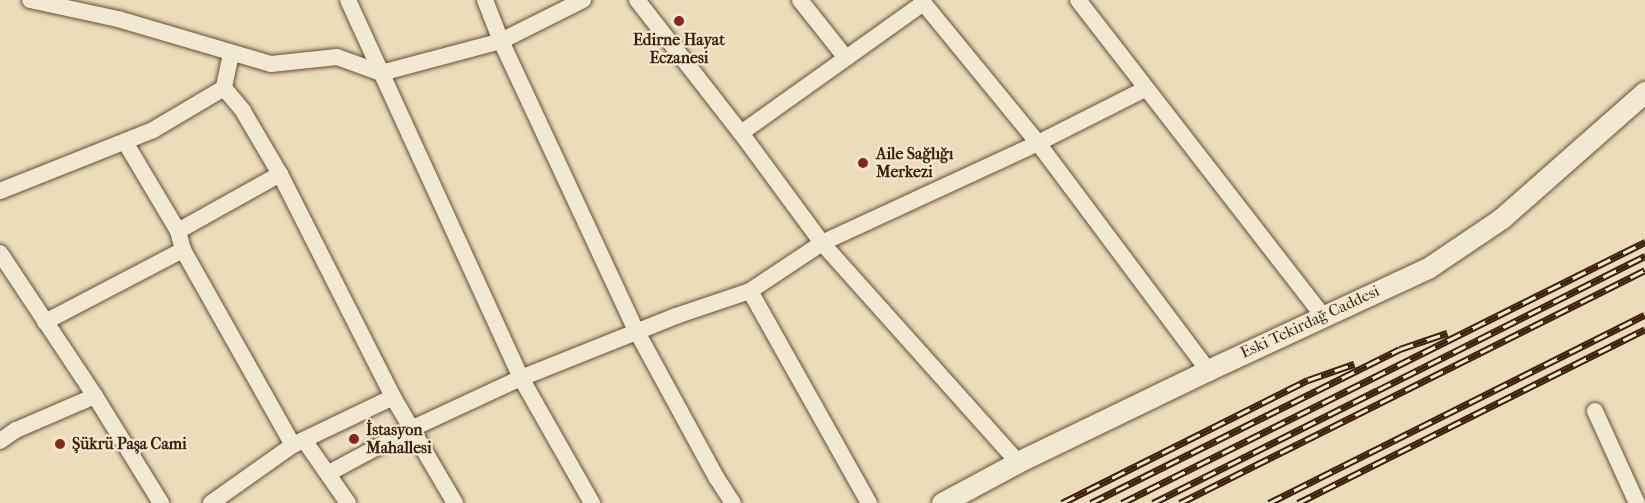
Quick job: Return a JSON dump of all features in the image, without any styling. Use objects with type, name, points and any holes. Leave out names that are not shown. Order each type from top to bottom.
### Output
[{"type":"street","points":[[30,0],[118,19],[271,64],[337,57],[381,73],[501,41],[583,0]]},
{"type":"street","points":[[348,0],[521,378],[592,503]]},
{"type":"street","points":[[485,0],[501,41],[638,332],[716,477],[733,503]]},
{"type":"street","points":[[637,0],[741,133],[822,243],[1018,462]]},
{"type":"street","points":[[800,0],[846,58]]},
{"type":"street","points":[[1078,0],[1144,89],[1323,316]]},
{"type":"street","points":[[741,133],[922,1],[1038,143],[1208,370]]},
{"type":"street","points":[[0,191],[153,130],[224,88],[231,54]]},
{"type":"street","points":[[224,88],[243,111],[280,174],[393,397],[455,503]]},
{"type":"street","points":[[329,473],[411,429],[521,378],[750,291],[822,243],[1038,143],[1144,89]]},
{"type":"street","name":"Eski Tekirdağ Caddesi","points":[[942,503],[1018,462],[1208,370],[1428,268],[1502,218],[1645,92]]},
{"type":"street","points":[[124,141],[178,231],[183,250],[298,442],[329,473],[348,503]]},
{"type":"street","points":[[178,231],[280,174]]},
{"type":"street","points":[[45,322],[183,250]]},
{"type":"street","points":[[0,253],[95,396],[161,503]]},
{"type":"street","points":[[750,291],[869,503]]},
{"type":"street","points":[[0,441],[16,430],[95,396]]},
{"type":"street","points":[[213,503],[298,442],[393,397]]},
{"type":"street","points":[[1595,411],[1637,503]]},
{"type":"railway","points":[[1122,503],[1645,242]]},
{"type":"railway","points":[[1153,503],[1645,256]]},
{"type":"railway","points":[[1180,503],[1645,270]]},
{"type":"railway","points":[[1269,503],[1645,315]]},
{"type":"railway","points":[[1298,503],[1645,329]]},
{"type":"railway","points":[[1091,503],[1400,349],[1447,333]]},
{"type":"railway","points":[[1062,503],[1308,380],[1354,364]]},
{"type":"place","name":"Edirne Hayat Eczanesi","points":[[679,21]]},
{"type":"place","name":"Aile Sağlığı Merkezi","points":[[863,163]]},
{"type":"place","name":"İstasyon Mahallesi","points":[[354,439]]},
{"type":"place","name":"Şükrü Paşa Cami","points":[[60,444]]}]
